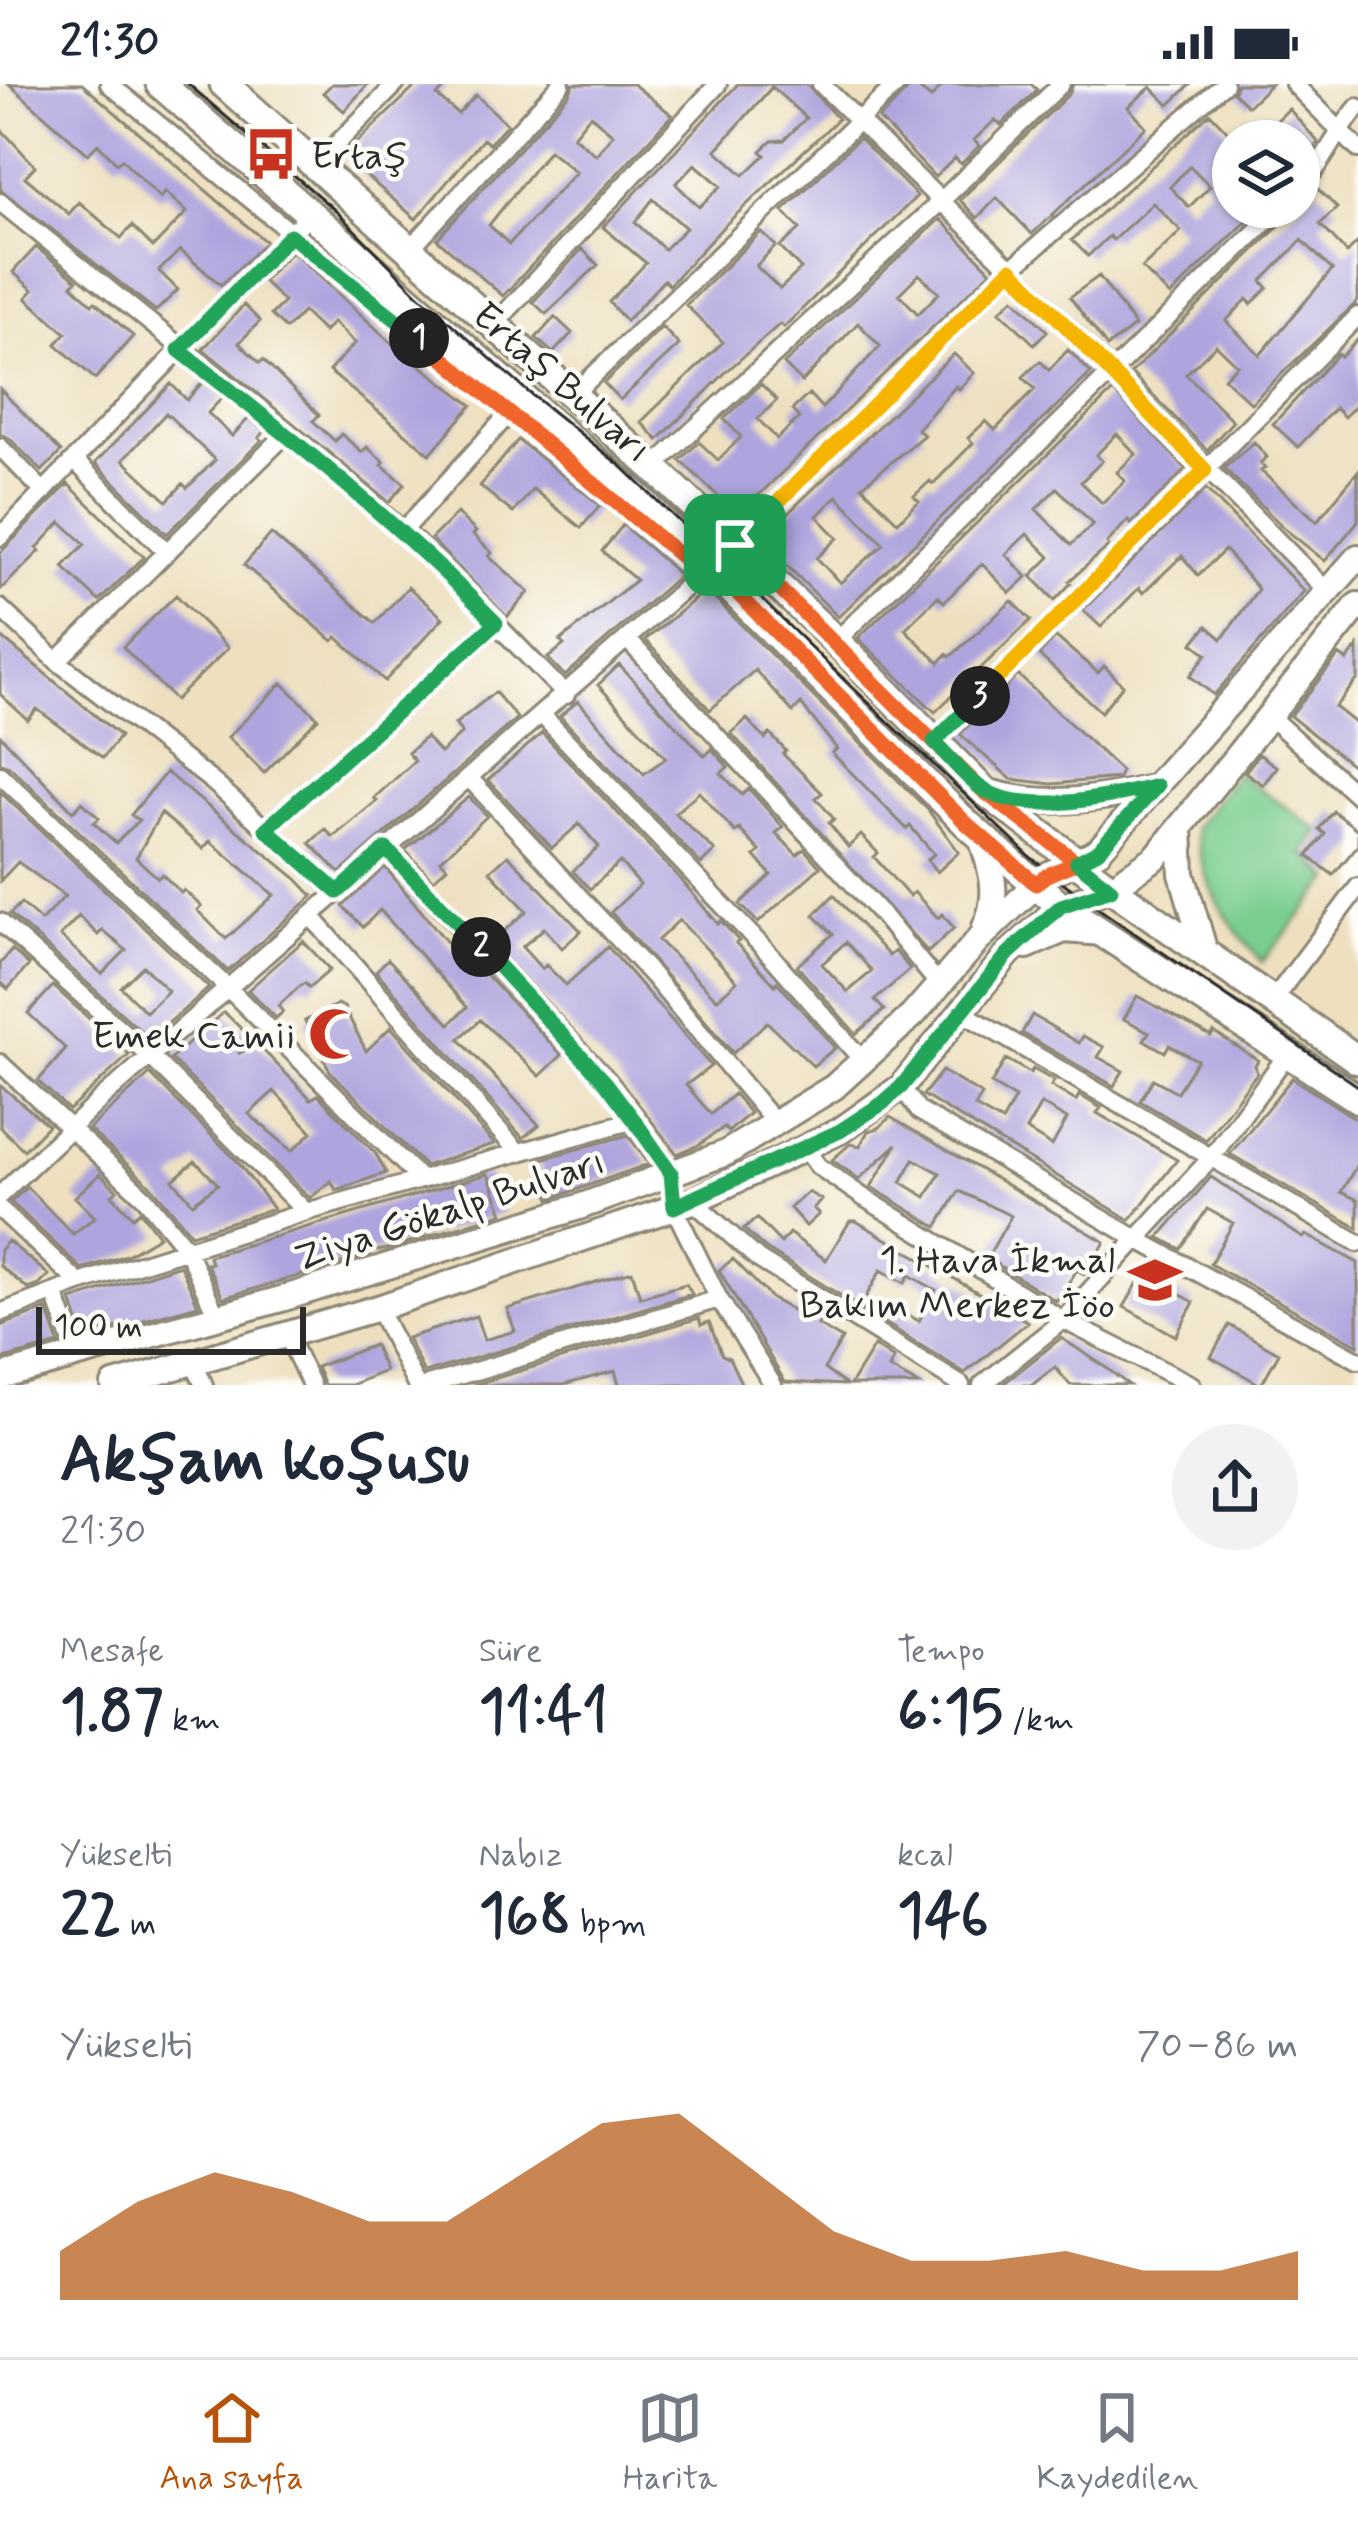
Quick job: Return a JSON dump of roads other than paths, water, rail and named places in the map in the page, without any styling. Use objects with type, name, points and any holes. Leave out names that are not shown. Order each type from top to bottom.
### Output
[{"type":"main road","name":"Ertaş Bulvarı","points":[[160,84],[311,213],[517,405],[705,569],[1061,906],[1358,1099]]},
{"type":"main road","name":"Ertaş Bulvarı","points":[[224,84],[653,467],[836,641],[982,790],[1111,889],[1358,1060]]},
{"type":"main road","name":"Ziya Gökalp Bulvarı","points":[[0,1377],[579,1208],[726,1153],[834,1087],[940,986],[981,937],[1036,884],[1098,851],[1358,557]]},
{"type":"main road","points":[[1061,906],[1111,889],[1156,857],[1358,605]]},
{"type":"main road","points":[[982,790],[1012,799],[1053,802],[1104,799],[1157,786]]},
{"type":"main road","points":[[1180,828],[1182,874],[1205,952]]},
{"type":"main road","points":[[979,832],[993,872],[996,904],[981,937]]},
{"type":"main road","name":"Ziya Gökalp Bulvarı","points":[[114,1385],[378,1308],[684,1204],[840,1131],[901,1087],[1008,954],[1061,906]]},
{"type":"main road","points":[[1008,954],[1064,930],[1108,934]]},
{"type":"street","points":[[109,84],[290,235],[517,405],[403,531]]},
{"type":"street","points":[[316,165],[396,84]]},
{"type":"street","points":[[409,250],[561,84]]},
{"type":"street","points":[[495,324],[718,84]]},
{"type":"street","points":[[821,84],[1011,269],[1329,593]]},
{"type":"street","points":[[574,394],[897,84]]},
{"type":"street","points":[[653,467],[941,202],[1061,84]]},
{"type":"street","points":[[735,545],[1011,269],[1224,84]]},
{"type":"street","points":[[1294,84],[1358,149]]},
{"type":"street","points":[[1320,168],[1340,128],[1358,107]]},
{"type":"street","points":[[0,202],[403,531],[566,694]]},
{"type":"street","points":[[0,537],[311,213]]},
{"type":"street","points":[[836,641],[1260,228]]},
{"type":"street","points":[[934,742],[1358,316]]},
{"type":"street","points":[[57,661],[287,433]]},
{"type":"street","points":[[0,447],[44,492]]},
{"type":"street","points":[[74,460],[167,552]]},
{"type":"street","points":[[0,1195],[71,1127],[705,569]]},
{"type":"street","points":[[0,608],[57,661],[212,782],[338,892]]},
{"type":"street","points":[[266,829],[496,623]]},
{"type":"street","points":[[627,639],[882,915],[940,986]]},
{"type":"street","points":[[542,715],[774,959],[863,1061]]},
{"type":"street","points":[[1270,717],[1358,796]]},
{"type":"street","points":[[0,775],[229,989],[421,1180]]},
{"type":"street","points":[[470,779],[652,975],[775,1123]]},
{"type":"street","points":[[386,849],[606,1083],[634,1120],[671,1173],[719,1299],[773,1385]]},
{"type":"street","points":[[1273,1000],[1358,887]]},
{"type":"street","points":[[311,916],[519,1153]]},
{"type":"street","points":[[0,922],[151,1057],[306,1212]]},
{"type":"street","points":[[963,1013],[1358,1243]]},
{"type":"street","points":[[982,1385],[1063,1320],[1210,1159],[1289,1052]]},
{"type":"street","points":[[0,1063],[145,1198],[186,1248],[218,1316]]},
{"type":"street","points":[[901,1087],[919,1111],[1137,1239],[1358,1360]]},
{"type":"street","points":[[0,1313],[186,1248],[634,1120]]},
{"type":"street","points":[[804,1147],[818,1166],[863,1197],[1063,1320],[1192,1385]]},
{"type":"street","points":[[684,1204],[758,1259],[953,1383]]},
{"type":"street","points":[[0,1209],[79,1283]]},
{"type":"street","points":[[55,1294],[77,1357]]},
{"type":"street","points":[[428,1385],[719,1299]]},
{"type":"street","points":[[378,1308],[416,1385]]},
{"type":"street","points":[[287,1335],[311,1385]]},
{"type":"street","points":[[192,1360],[204,1385]]},
{"type":"tram line","points":[[188,84],[337,212],[417,293],[527,391],[622,467],[1029,856],[1358,1086]]},
{"type":"place","name":"Ertaş","points":[[271,154]]},
{"type":"place","name":"Emek Camii","points":[[335,1034]]},
{"type":"place","name":"1. Hava İkmal Bakım Merkez İöo","points":[[1155,1280]]}]
